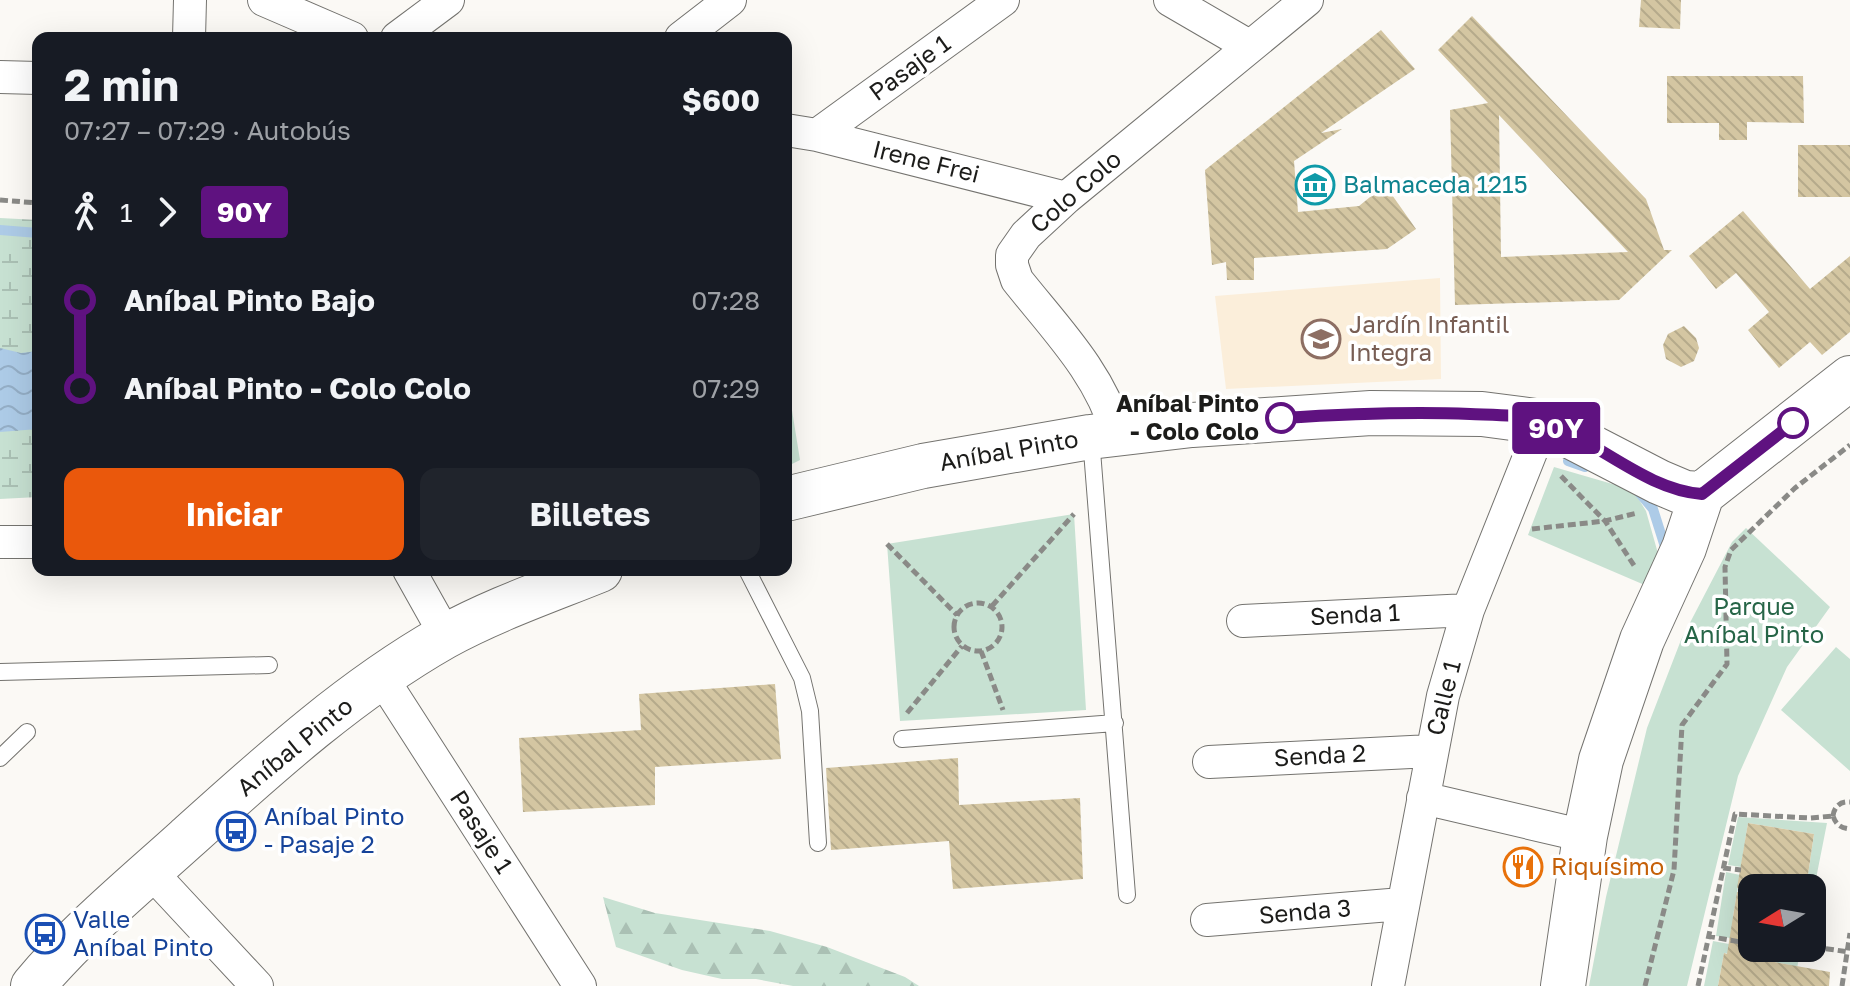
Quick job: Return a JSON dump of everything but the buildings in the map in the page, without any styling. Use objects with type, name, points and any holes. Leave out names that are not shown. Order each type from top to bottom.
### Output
[{"type":"street","points":[[189,32],[190,0]]},
{"type":"street","points":[[264,0],[338,32]]},
{"type":"street","points":[[405,32],[448,0]]},
{"type":"street","points":[[689,32],[730,0]]},
{"type":"street","name":"Pasaje 1","points":[[802,132],[1003,0]]},
{"type":"street","points":[[1170,0],[1249,46]]},
{"type":"street","name":"Colo Colo","points":[[1104,435],[1101,391],[1013,273],[1012,255],[1017,245],[1066,198],[1307,0]]},
{"type":"street","points":[[0,77],[32,78]]},
{"type":"street","name":"Irene Frei","points":[[802,132],[1066,198]]},
{"type":"street","points":[[1563,986],[1585,836],[1601,760],[1635,660],[1684,548],[1702,494],[1850,378]]},
{"type":"street","name":"Aníbal Pinto","points":[[792,498],[923,466],[1104,435],[1371,413],[1482,414],[1541,428],[1685,493],[1702,494]]},
{"type":"street","name":"Calle 1","points":[[1388,986],[1443,696],[1468,610],[1541,428]]},
{"type":"street","points":[[0,542],[32,542]]},
{"type":"street","points":[[412,576],[446,636]]},
{"type":"street","name":"Aníbal Pinto","points":[[33,986],[150,871],[291,744],[446,636],[586,576]]},
{"type":"street","name":"Senda 1","points":[[1243,621],[1468,610]]},
{"type":"street","name":"Pasaje 1","points":[[382,678],[580,986]]},
{"type":"street","name":"Senda 2","points":[[1209,762],[1431,751]]},
{"type":"street","points":[[1423,798],[1585,836]]},
{"type":"street","points":[[150,871],[257,986]]},
{"type":"street","name":"Senda 3","points":[[1207,920],[1402,904]]},
{"type":"lane","points":[[1104,435],[1115,723],[1127,895]]},
{"type":"lane","points":[[750,576],[802,678],[810,711],[818,843]]},
{"type":"lane","points":[[0,672],[269,665]]},
{"type":"lane","points":[[902,739],[1115,723]]},
{"type":"lane","points":[[0,758],[27,732]]},
{"type":"path","points":[[0,200],[32,203]]},
{"type":"path","points":[[1541,428],[1554,467],[1605,521],[1641,576]]},
{"type":"path","points":[[1645,986],[1674,870],[1682,725],[1727,664],[1725,567],[1731,550],[1795,488],[1850,445]]},
{"type":"path","points":[[1500,532],[1605,521],[1646,511],[1659,482]]},
{"type":"path","points":[[992,606],[1074,514]]},
{"type":"path","points":[[887,544],[957,615]]},
{"type":"path","points":[[974,603],[992,606],[1001,618],[1001,634],[995,644],[981,651],[971,651],[962,646],[954,630],[957,615],[974,603]]},
{"type":"path","points":[[900,721],[962,646]]},
{"type":"path","points":[[981,651],[1005,715]]},
{"type":"path","points":[[1850,802],[1836,806],[1833,816],[1836,823],[1850,829]]},
{"type":"path","points":[[1698,986],[1735,814],[1810,818],[1833,816]]},
{"type":"path","points":[[1723,868],[1741,870]]},
{"type":"path","points":[[1842,986],[1850,933]]},
{"type":"path","points":[[1707,936],[1738,942]]},
{"type":"path","points":[[1826,951],[1848,952]]},
{"type":"shaded area","points":[[1440,278],[1441,379],[1226,389],[1215,296]]},
{"type":"green space","points":[[0,218],[32,220],[32,497],[0,499]]},
{"type":"green space","points":[[792,410],[800,460],[792,464]]},
{"type":"green space","points":[[1554,467],[1633,490],[1646,511],[1659,557],[1647,586],[1528,535]]},
{"type":"green space","points":[[1074,514],[1086,710],[900,721],[887,544]]},
{"type":"green space","name":"Parque Aníbal Pinto","points":[[1746,528],[1830,607],[1787,667],[1738,776],[1687,986],[1589,986],[1606,897],[1647,728],[1681,640],[1732,542]]},
{"type":"green space","points":[[1836,647],[1850,659],[1850,771],[1781,710]]},
{"type":"green space","points":[[1738,817],[1827,823],[1817,874],[1808,874],[1814,834],[1748,823],[1741,867],[1728,865]]},
{"type":"green space","points":[[1726,872],[1738,875],[1733,916],[1738,923],[1738,939],[1716,936]]},
{"type":"green space","points":[[603,897],[655,913],[770,931],[827,947],[905,977],[919,986],[793,986],[756,979],[722,979],[682,970],[616,947]]},
{"type":"green space","points":[[1713,941],[1738,946],[1738,956],[1724,953],[1718,986],[1704,986]]},
{"type":"green space","points":[[1774,962],[1798,962],[1794,986],[1790,965]]},
{"type":"water","points":[[0,348],[21,353],[32,352],[32,429],[0,432]]},
{"type":"waterway","points":[[0,230],[32,233]]},
{"type":"waterway","points":[[1568,461],[1585,467]]},
{"type":"waterway","points":[[1637,490],[1653,509],[1666,550]]},
{"type":"bus line","name":"90Y","points":[[1281,418],[1371,413],[1482,414],[1543,422],[1659,482],[1685,493],[1702,494],[1793,423]]},
{"type":"place","name":"Balmaceda 1215","points":[[1315,185]]},
{"type":"place","name":"Jardín Infantil Integra","points":[[1321,339]]},
{"type":"place","name":"Aníbal Pinto - Colo Colo","points":[[1281,418]]},
{"type":"place","name":"Aníbal Pinto - Pasaje 2","points":[[236,831]]},
{"type":"place","name":"Riquísimo","points":[[1523,867]]},
{"type":"place","name":"Valle Aníbal Pinto","points":[[45,934]]}]
